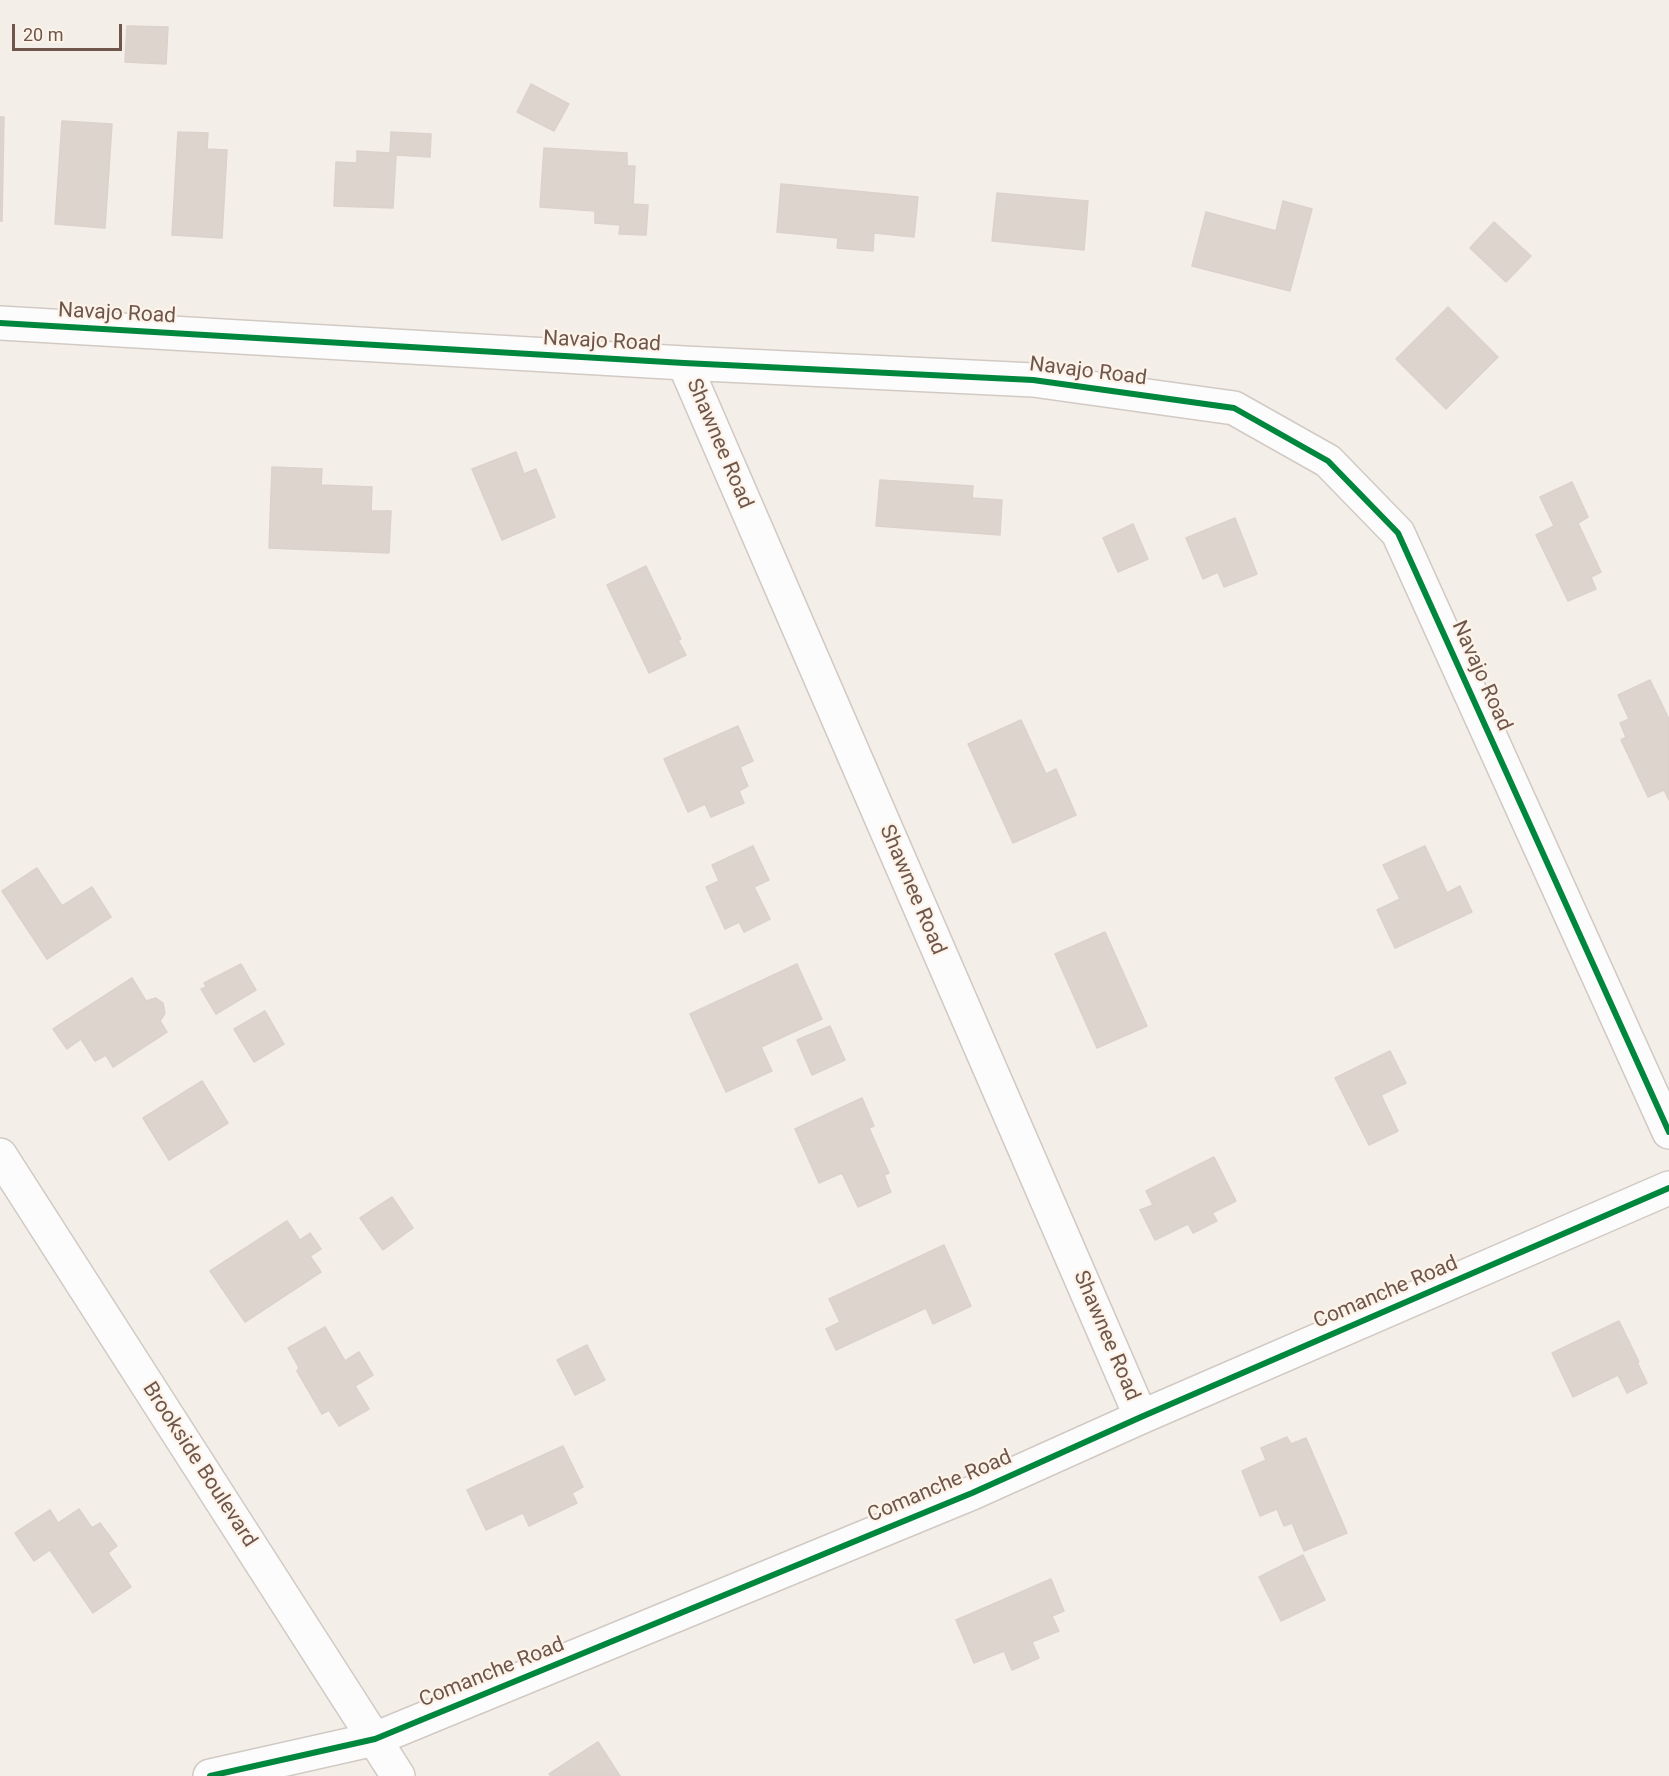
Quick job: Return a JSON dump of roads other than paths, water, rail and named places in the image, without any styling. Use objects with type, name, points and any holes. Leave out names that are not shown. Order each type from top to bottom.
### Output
[{"type":"street","name":"Navajo Road","points":[[0,323],[684,363],[1033,380],[1234,408],[1328,461],[1398,533],[1669,1132]]},
{"type":"street","name":"Shawnee Road","points":[[684,363],[1141,1417]]},
{"type":"street","name":"Brookside Boulevard","points":[[0,1155],[398,1776]]},
{"type":"street","name":"Comanche Road","points":[[210,1776],[375,1739],[972,1493],[1141,1417],[1669,1188]]}]
